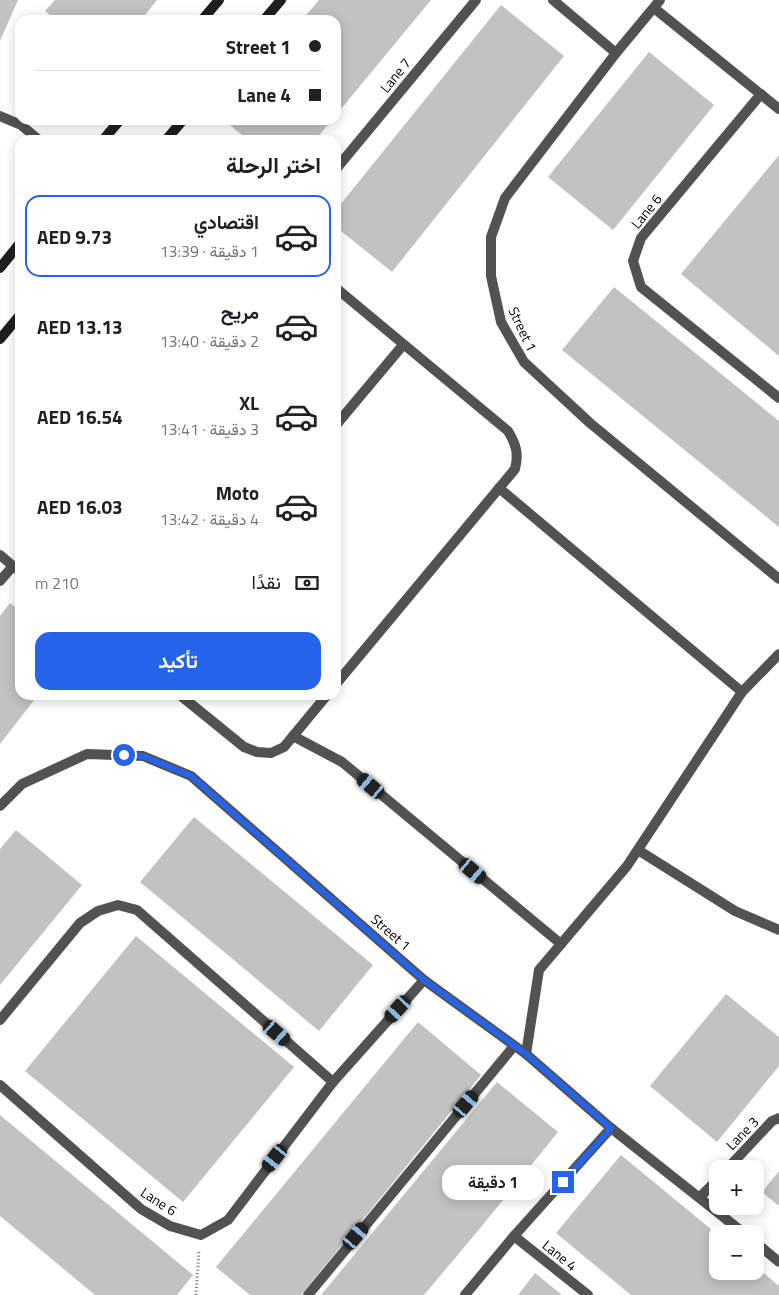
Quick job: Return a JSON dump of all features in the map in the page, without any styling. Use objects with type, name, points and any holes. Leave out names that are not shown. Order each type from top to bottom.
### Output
[{"type":"main road","points":[[206,15],[219,0]]},
{"type":"main road","points":[[268,15],[281,0]]},
{"type":"main road","points":[[107,135],[116,125]]},
{"type":"main road","points":[[170,135],[178,125]]},
{"type":"main road","points":[[0,268],[15,249]]},
{"type":"main road","points":[[0,339],[15,321]]},
{"type":"street","name":"Lane 7","points":[[341,163],[476,0]]},
{"type":"street","points":[[553,0],[616,53]]},
{"type":"street","points":[[657,4],[779,109]]},
{"type":"street","name":"Street 1","points":[[657,4],[616,53],[505,198],[491,237],[491,276],[501,322],[524,362],[590,423],[779,579]]},
{"type":"street","name":"Lane 6","points":[[762,94],[641,238],[634,261],[641,288],[779,398]]},
{"type":"street","points":[[0,116],[15,122]]},
{"type":"street","points":[[21,125],[33,135]]},
{"type":"street","points":[[341,292],[508,431],[516,445],[518,458],[515,469],[341,678]]},
{"type":"street","points":[[341,419],[403,345]]},
{"type":"street","points":[[499,488],[742,692]]},
{"type":"street","points":[[0,555],[15,566]]},
{"type":"street","points":[[0,581],[15,570]]},
{"type":"street","points":[[526,1054],[539,970],[627,866],[742,692],[779,654]]},
{"type":"street","points":[[186,700],[244,747],[257,752],[271,753],[284,747],[323,700]]},
{"type":"street","points":[[293,736],[342,762],[561,944]]},
{"type":"street","name":"Street 1","points":[[0,806],[22,784],[87,754],[143,756],[191,776],[424,980],[526,1054],[611,1128],[734,1225]]},
{"type":"street","points":[[638,850],[735,912],[779,930]]},
{"type":"street","points":[[0,1020],[80,922],[98,911],[118,905],[137,910],[333,1082]]},
{"type":"street","points":[[201,1235],[228,1220],[333,1082],[424,980]]},
{"type":"street","points":[[308,1295],[514,1046]]},
{"type":"street","name":"Lane 6","points":[[0,1085],[142,1208],[170,1226],[201,1235]]},
{"type":"street","name":"Lane 3","points":[[735,1160],[772,1121],[779,1118]]},
{"type":"street","points":[[466,1295],[514,1236],[611,1128]]},
{"type":"street","points":[[700,1197],[709,1188]]},
{"type":"street","name":"Lane 4","points":[[514,1236],[588,1295]]},
{"type":"street","points":[[764,1250],[779,1262]]},
{"type":"path","points":[[196,1295],[201,1235]]},
{"type":"building","points":[[0,0],[18,0],[0,41]]},
{"type":"building","points":[[55,0],[157,0],[145,15],[50,15],[45,11]]},
{"type":"building","points":[[319,0],[431,0],[341,109],[341,15],[306,15]]},
{"type":"building","points":[[501,5],[564,56],[392,272],[341,231],[341,204]]},
{"type":"building","points":[[649,52],[714,105],[613,230],[548,177]]},
{"type":"building","points":[[230,125],[328,125],[319,135],[242,135]]},
{"type":"building","points":[[779,155],[779,356],[681,274]]},
{"type":"building","points":[[614,287],[779,421],[779,527],[562,350]]},
{"type":"building","points":[[10,603],[15,607],[15,700],[34,700],[0,744],[0,616]]},
{"type":"building","points":[[194,817],[373,965],[319,1031],[140,882]]},
{"type":"building","points":[[16,830],[82,885],[0,985],[0,849]]},
{"type":"building","points":[[136,936],[294,1067],[183,1202],[25,1071]]},
{"type":"building","points":[[726,994],[779,1037],[779,1066],[717,1142],[650,1086]]},
{"type":"building","points":[[418,1022],[481,1075],[301,1295],[250,1295],[216,1267]]},
{"type":"building","points":[[497,1082],[558,1132],[477,1232],[424,1295],[321,1295]]},
{"type":"building","points":[[0,1115],[193,1275],[177,1295],[95,1295],[0,1216]]},
{"type":"building","points":[[621,1155],[709,1228],[709,1280],[764,1280],[764,1274],[779,1286],[779,1295],[631,1295],[556,1233]]},
{"type":"building","points":[[779,1171],[779,1206],[764,1194],[764,1190]]},
{"type":"building","points":[[535,1273],[562,1295],[518,1295]]},
{"type":"route","points":[[124,755],[143,756],[191,776],[424,980],[526,1054],[611,1128],[563,1182]]}]
